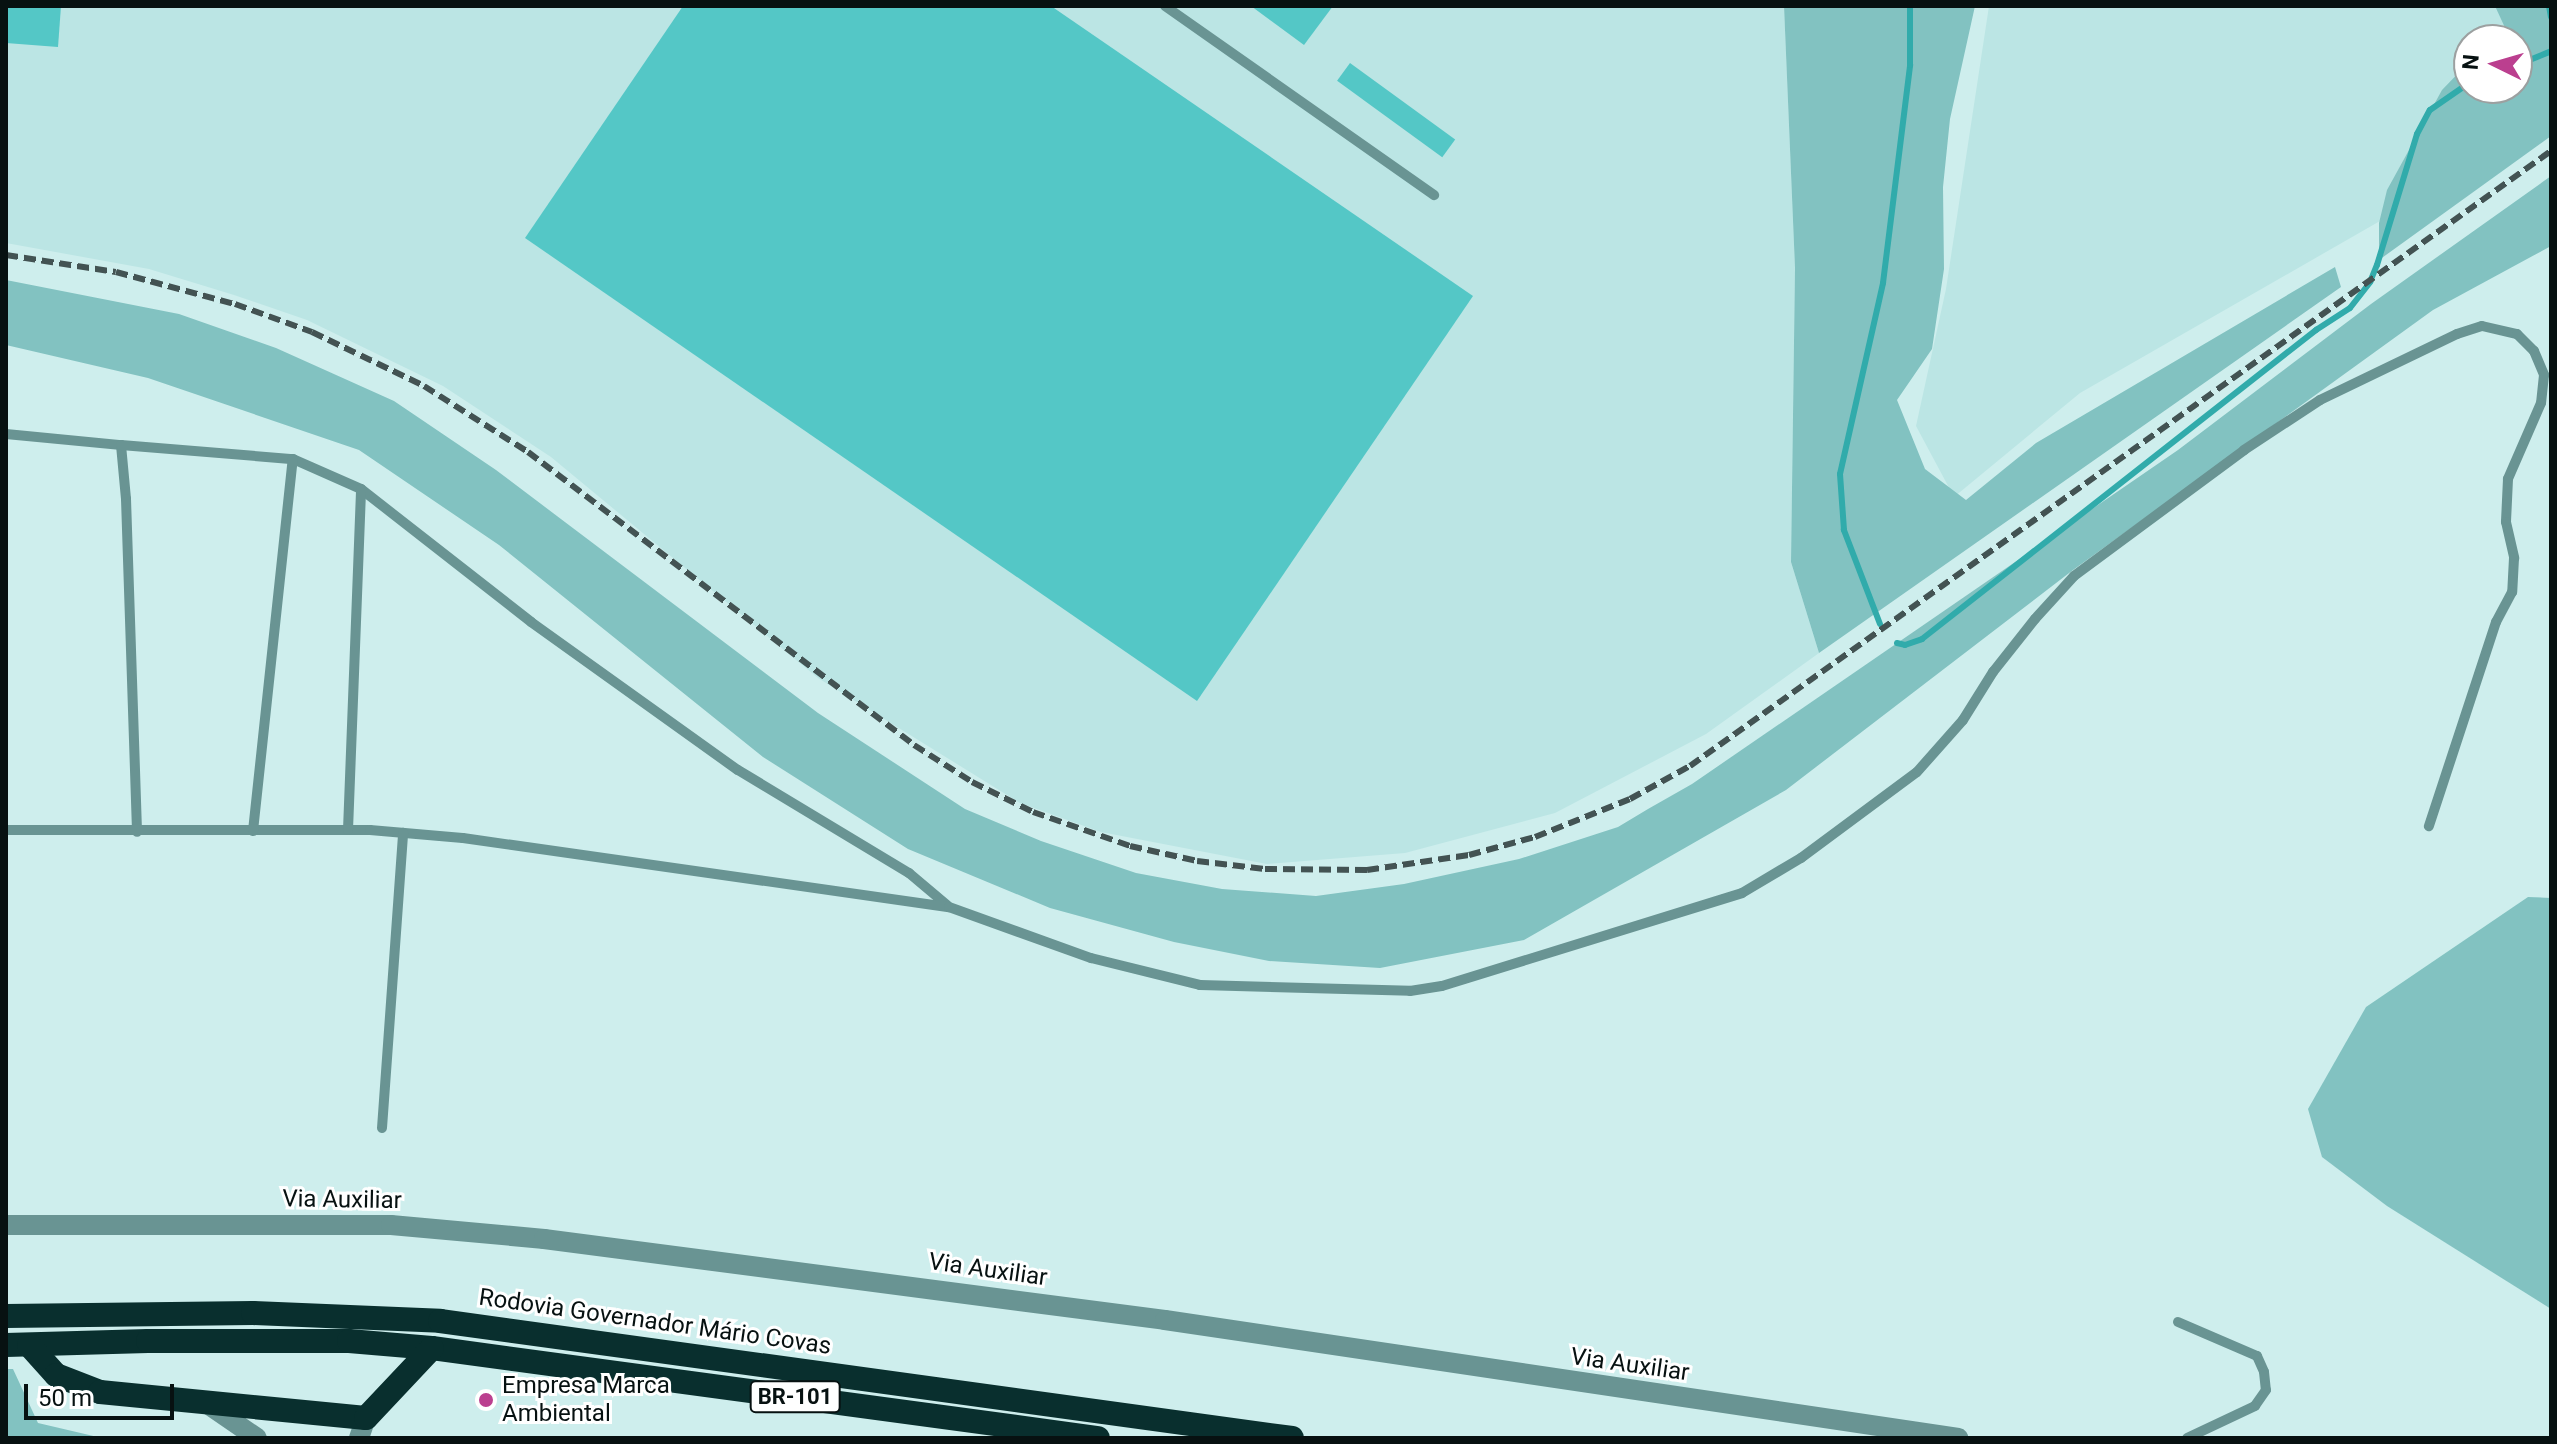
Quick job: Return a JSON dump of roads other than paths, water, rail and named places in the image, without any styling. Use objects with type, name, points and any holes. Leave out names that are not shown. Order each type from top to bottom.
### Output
[{"type":"highway","name":"Rodovia Governador Mário Covas","points":[[6,1316],[253,1313],[440,1321],[1292,1438]]},
{"type":"highway","name":"BR-101","points":[[17,1345],[148,1341],[349,1341],[432,1348],[1098,1438]]},
{"type":"highway","points":[[17,1345],[56,1375],[100,1392],[362,1428],[432,1348]]},
{"type":"street","name":"Via Auxiliar","points":[[6,1225],[391,1225],[544,1239],[1150,1318],[1958,1438]]},
{"type":"street","points":[[209,1405],[257,1438]]},
{"type":"lane","points":[[1165,6],[1434,195]]},
{"type":"lane","points":[[6,830],[348,830],[463,838],[949,907],[1091,958],[1200,985],[1410,991],[1442,986],[1742,893],[1801,858],[1917,772],[1963,720],[1993,672],[2035,619],[2085,567],[2244,450],[2320,400],[2457,334],[2482,326],[2517,334],[2534,351],[2544,375],[2541,403],[2508,479],[2506,522],[2514,558],[2512,592],[2496,622],[2429,826]]},
{"type":"lane","points":[[6,434],[293,459],[361,489],[531,622],[725,760],[909,873],[949,907]]},
{"type":"lane","points":[[121,445],[126,499],[137,832]]},
{"type":"lane","points":[[253,831],[293,459]]},
{"type":"lane","points":[[348,830],[361,489]]},
{"type":"lane","points":[[382,1128],[403,833]]},
{"type":"lane","points":[[2178,1322],[2257,1356],[2264,1372],[2266,1390],[2255,1406],[2187,1438]]},
{"type":"waterway","points":[[1880,624],[1844,530],[1840,474],[1883,283],[1910,65],[1910,6]]},
{"type":"waterway","points":[[2549,6],[2551,17]]},
{"type":"waterway","points":[[2533,58],[2551,51]]},
{"type":"waterway","points":[[1897,643],[1905,645],[1922,639],[2316,330],[2350,308],[2370,282],[2377,265],[2417,134],[2430,110],[2453,94]]},
{"type":"railway","points":[[6,255],[116,272],[235,304],[312,332],[424,386],[528,452],[914,745],[972,782],[1033,812],[1130,846],[1197,861],[1265,869],[1367,870],[1469,855],[1535,837],[1630,799],[1690,766],[2551,151]]},
{"type":"place","name":"Empresa Marca Ambiental","points":[[486,1400]]}]
